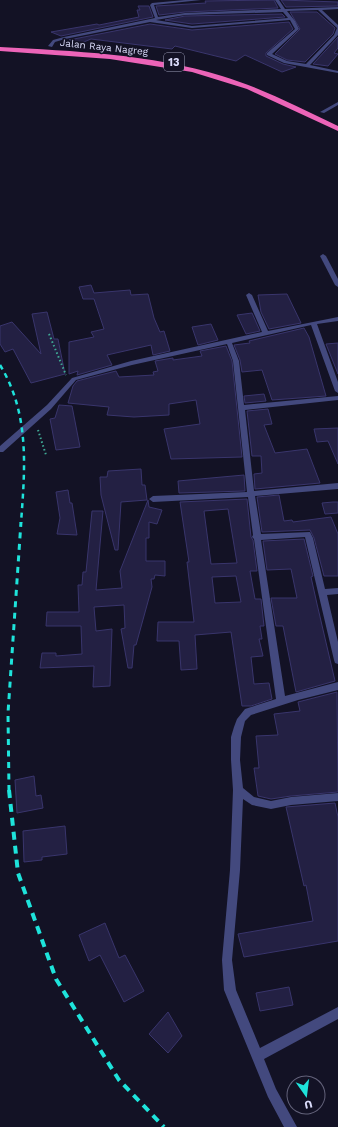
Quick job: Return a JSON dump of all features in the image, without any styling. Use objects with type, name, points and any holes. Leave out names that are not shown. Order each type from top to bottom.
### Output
[{"type":"highway","name":"Jalan Raya Nagreg","points":[[0,44],[50,46],[151,57],[240,78],[302,103]]},
{"type":"highway","name":"Jalan Raya Nagreg","points":[[0,49],[126,58],[196,72],[253,89],[338,129]]},
{"type":"highway","points":[[318,110],[333,117]]},
{"type":"street","points":[[157,19],[152,5],[153,4],[199,0]]},
{"type":"street","points":[[277,0],[281,10],[297,27],[296,31],[269,54],[276,59],[286,62],[338,72]]},
{"type":"street","points":[[306,66],[336,35],[338,28],[319,8]]},
{"type":"street","points":[[50,46],[54,42],[65,38],[185,14],[338,8]]},
{"type":"street","points":[[233,11],[240,24]]},
{"type":"street","points":[[151,21],[186,27],[291,19]]},
{"type":"street","points":[[318,110],[338,103]]},
{"type":"street","points":[[322,256],[338,285]]},
{"type":"street","points":[[248,295],[266,334]]},
{"type":"street","points":[[0,450],[49,407],[74,378],[86,374],[313,323],[338,319]]},
{"type":"street","points":[[313,323],[338,390]]},
{"type":"street","points":[[229,342],[236,361],[256,537],[281,702]]},
{"type":"street","points":[[241,408],[338,398]]},
{"type":"street","points":[[154,499],[251,494],[338,486]]},
{"type":"street","points":[[256,537],[307,534],[338,660]]},
{"type":"street","points":[[322,592],[338,591]]},
{"type":"street","points":[[291,1127],[272,1093],[230,990],[227,960],[236,870],[238,790],[235,756],[236,738],[244,715],[258,708],[338,686]]},
{"type":"street","points":[[238,790],[252,801],[271,804],[338,797]]},
{"type":"street","points":[[257,1056],[338,1013]]},
{"type":"path","points":[[49,334],[70,383]]},
{"type":"path","points":[[34,419],[46,454]]},
{"type":"building","points":[[274,0],[278,8],[185,12],[159,15],[156,6],[206,3],[205,1]]},
{"type":"building","points":[[281,0],[338,2],[338,6],[286,7]]},
{"type":"building","points":[[138,6],[149,6],[153,17],[61,36],[51,32],[139,17],[137,10],[140,10]]},
{"type":"building","points":[[290,12],[317,12],[335,28],[333,34],[305,62],[287,60],[275,54],[300,29]]},
{"type":"building","points":[[282,14],[285,17],[192,24],[165,20],[185,16]]},
{"type":"building","points":[[289,22],[293,29],[266,53],[266,56],[283,64],[296,67],[282,72],[245,55],[236,61],[175,46],[172,49],[91,39],[79,44],[69,40],[150,24],[192,30]]},
{"type":"building","points":[[338,37],[338,48],[334,53],[338,54],[328,66],[313,64]]},
{"type":"building","points":[[91,285],[94,293],[130,290],[131,295],[148,294],[154,318],[160,332],[164,331],[170,351],[153,355],[151,345],[107,355],[112,365],[77,375],[78,371],[69,374],[69,342],[94,337],[91,332],[104,329],[94,299],[83,299],[79,287]]},
{"type":"building","points":[[287,294],[301,323],[269,329],[261,312],[258,295]]},
{"type":"building","points":[[47,312],[54,339],[58,339],[65,374],[31,383],[13,349],[5,352],[0,344],[0,326],[12,322],[41,354],[32,314]]},
{"type":"building","points":[[252,313],[260,331],[246,334],[237,315]]},
{"type":"building","points":[[211,324],[218,340],[198,345],[192,327]]},
{"type":"building","points":[[304,328],[309,337],[326,396],[272,400],[262,370],[242,372],[240,360],[234,345],[250,343],[249,341]]},
{"type":"building","points":[[338,343],[338,374],[326,344]]},
{"type":"building","points":[[226,346],[232,361],[242,457],[171,459],[164,429],[200,424],[196,400],[169,404],[169,415],[134,417],[107,415],[109,407],[68,403],[73,386],[77,381],[116,371],[119,377],[154,375],[153,372],[158,371],[155,361],[202,356],[200,351]]},
{"type":"building","points":[[264,394],[266,401],[245,403],[244,396]]},
{"type":"building","points":[[59,405],[72,406],[80,447],[56,450],[50,419],[55,418]]},
{"type":"building","points":[[268,409],[272,424],[264,425],[275,453],[307,449],[320,483],[255,489],[254,474],[262,473],[261,456],[252,456],[247,411]]},
{"type":"building","points":[[338,428],[338,464],[328,441],[317,442],[314,429]]},
{"type":"building","points":[[141,469],[142,485],[145,485],[147,500],[121,502],[118,550],[115,550],[101,495],[100,477],[107,477],[108,471]]},
{"type":"building","points":[[244,475],[245,491],[179,493],[178,481]]},
{"type":"building","points":[[68,490],[70,503],[72,503],[77,535],[57,534],[60,518],[56,492]]},
{"type":"building","points":[[279,495],[284,521],[292,520],[293,522],[331,517],[338,534],[338,576],[324,576],[314,538],[310,530],[262,532],[257,497]]},
{"type":"building","points":[[247,499],[251,537],[253,540],[257,571],[250,571],[255,599],[261,599],[264,626],[260,626],[262,639],[259,639],[263,656],[251,657],[254,684],[269,683],[272,699],[251,706],[242,706],[231,632],[195,635],[197,669],[181,670],[179,641],[157,641],[158,622],[194,622],[187,562],[189,562],[180,502]],"holes":[[[228,509],[237,563],[211,564],[204,511]],[[236,576],[241,602],[215,603],[212,577]]]},
{"type":"building","points":[[148,500],[149,507],[162,510],[157,524],[149,522],[149,538],[146,538],[146,561],[165,561],[165,576],[155,575],[154,579],[151,579],[152,587],[136,645],[134,645],[132,668],[128,668],[121,629],[125,628],[124,605],[94,607],[96,631],[112,629],[110,686],[93,687],[94,666],[40,668],[42,653],[56,653],[56,656],[82,654],[81,626],[46,626],[47,612],[79,612],[78,585],[82,585],[83,572],[86,572],[92,511],[103,511],[96,590],[122,588],[120,571]]},
{"type":"building","points":[[338,502],[338,513],[325,514],[322,503]]},
{"type":"building","points":[[304,539],[313,576],[311,577],[335,681],[296,692],[283,626],[276,626],[271,598],[297,598],[291,569],[267,570],[263,541]]},
{"type":"building","points":[[337,692],[338,792],[271,799],[258,796],[254,768],[259,768],[256,736],[278,735],[274,714],[300,711],[298,702]]},
{"type":"building","points":[[34,776],[36,796],[41,795],[43,808],[17,813],[15,780]]},
{"type":"building","points":[[335,803],[338,817],[338,941],[244,957],[238,934],[313,921],[306,885],[304,886],[286,807]]},
{"type":"building","points":[[65,826],[67,854],[42,857],[42,860],[24,862],[23,831]]},
{"type":"building","points":[[105,923],[119,958],[125,955],[144,991],[124,1002],[100,955],[89,961],[79,935]]},
{"type":"building","points":[[289,987],[293,1005],[260,1011],[256,993]]},
{"type":"building","points":[[168,1012],[182,1036],[168,1053],[149,1034]]},
{"type":"railway","points":[[0,365],[10,384],[21,422],[24,462],[21,523]]},
{"type":"railway","points":[[9,791],[8,713],[21,522]]},
{"type":"railway","points":[[9,790],[18,873],[56,979],[119,1080],[164,1127]]}]
